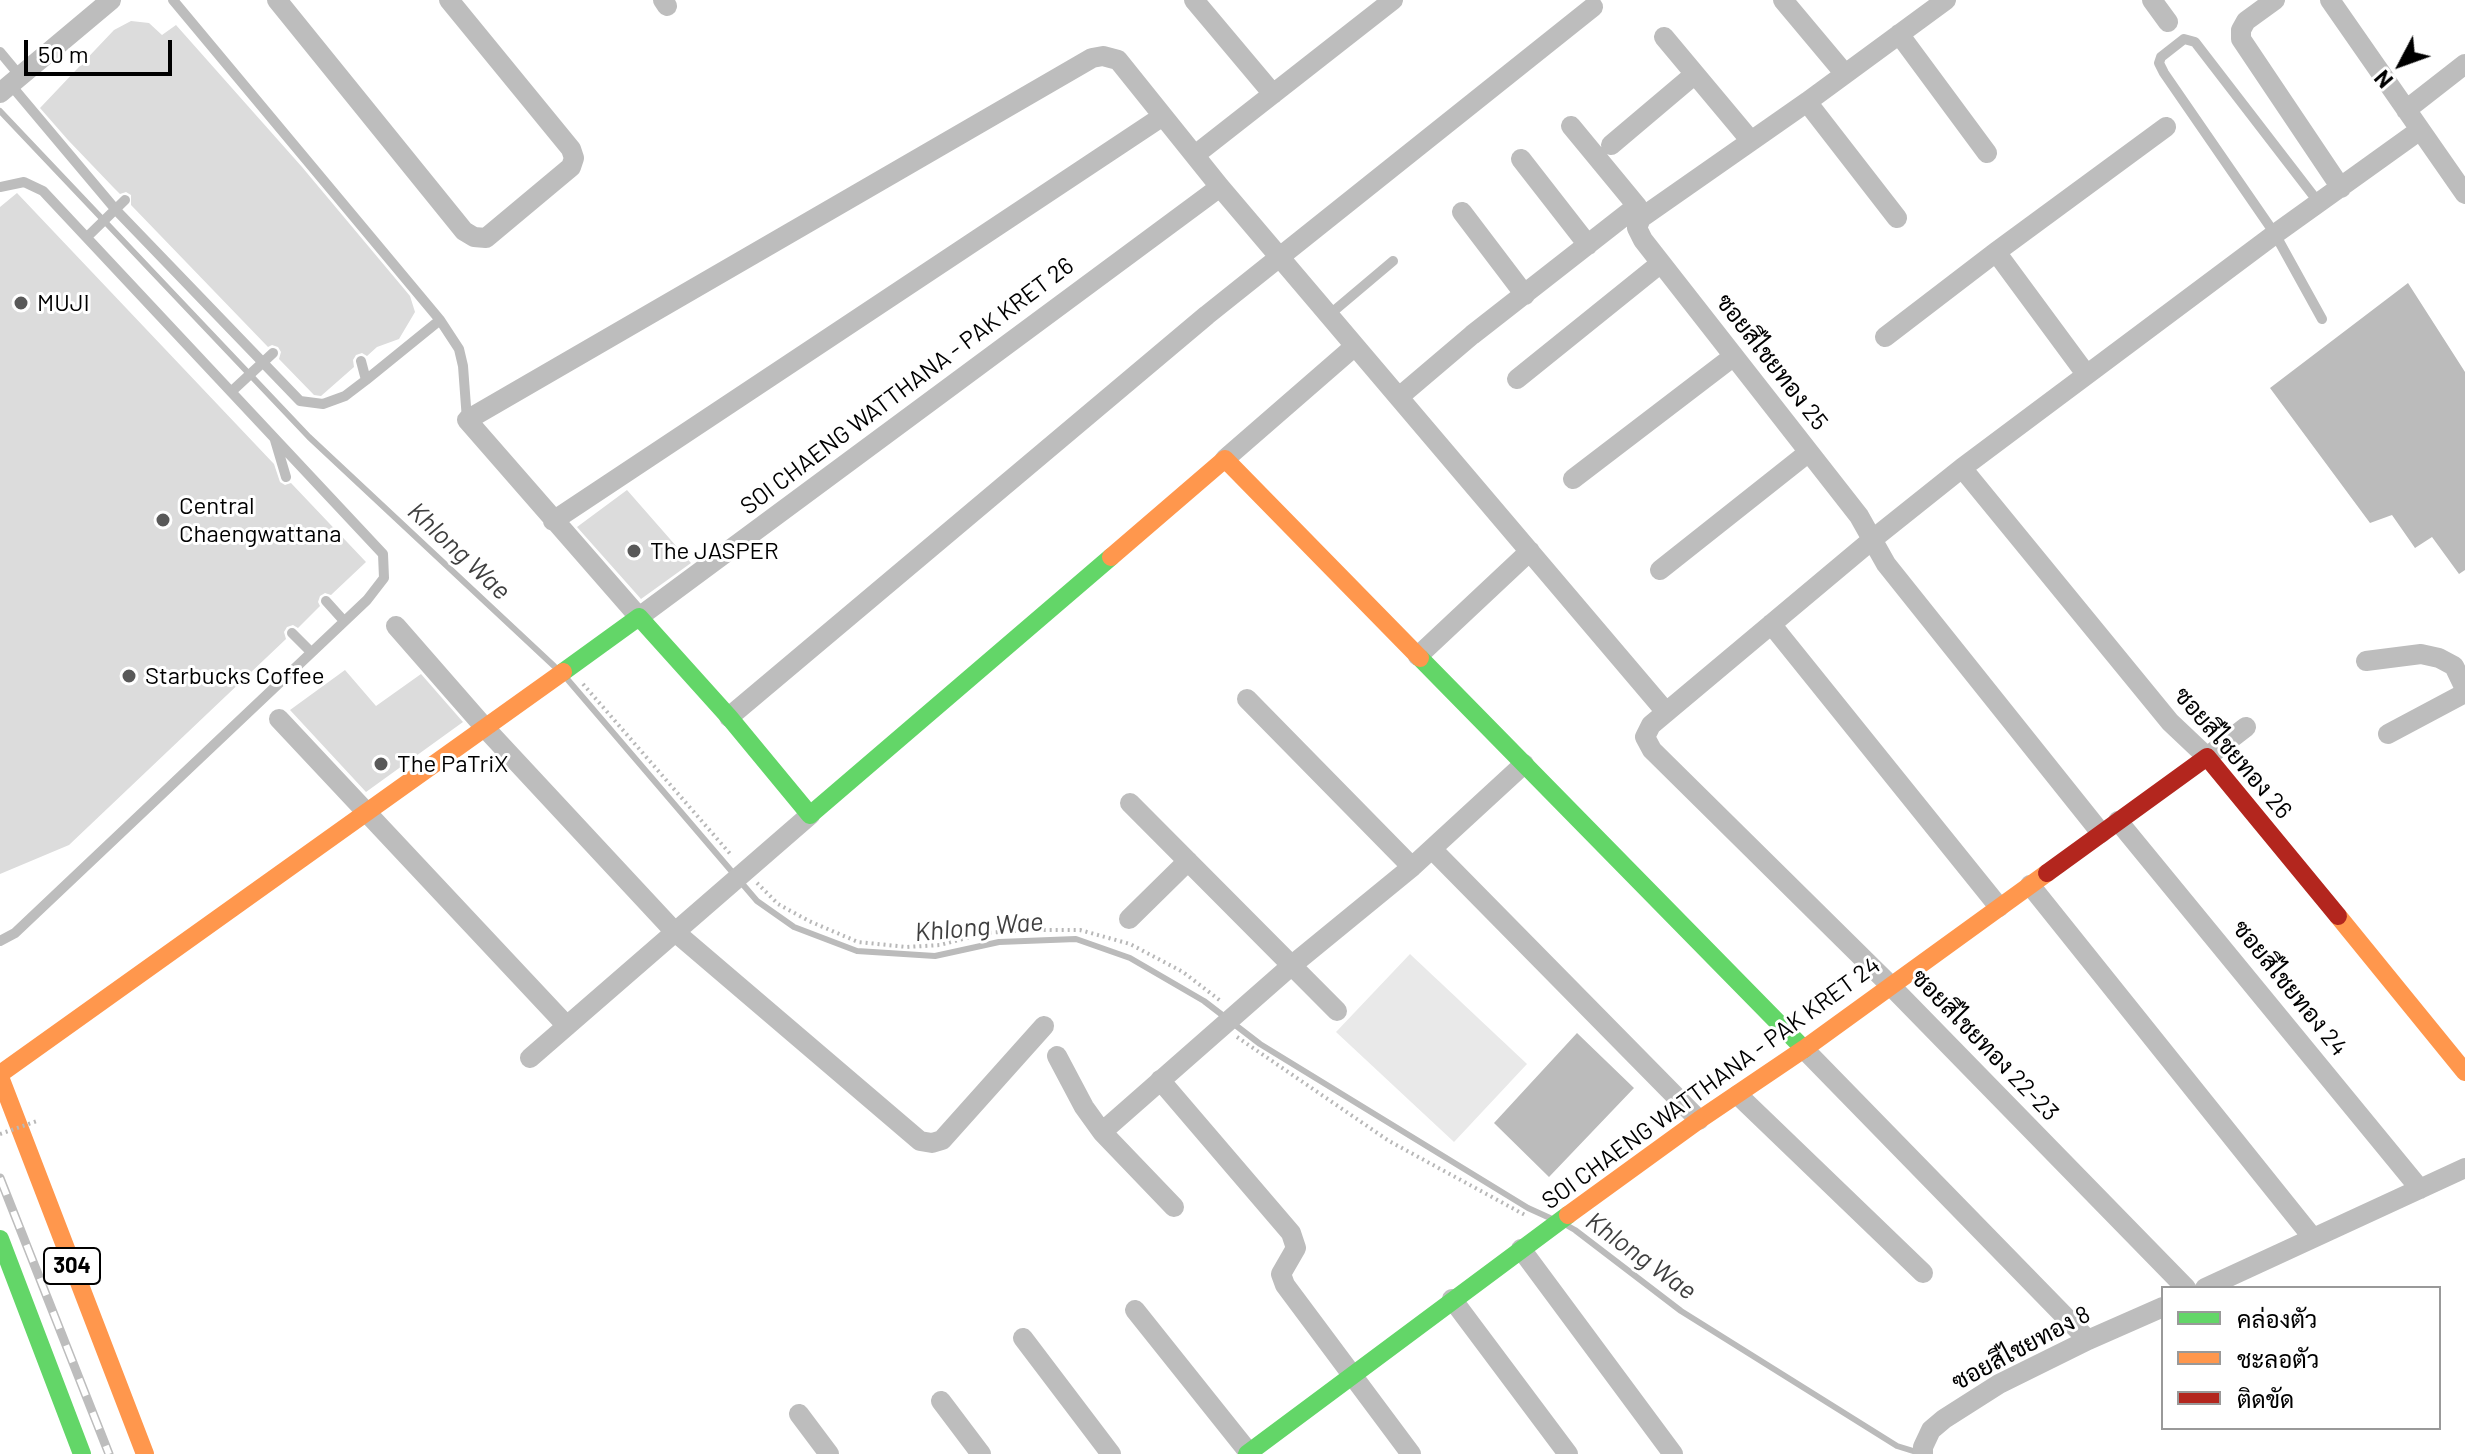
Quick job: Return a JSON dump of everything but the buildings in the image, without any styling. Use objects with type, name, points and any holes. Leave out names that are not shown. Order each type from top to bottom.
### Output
[{"type":"street","points":[[10,84],[111,0]]},
{"type":"street","points":[[277,0],[464,231],[474,237],[486,238],[571,167],[574,158],[571,149],[449,0]]},
{"type":"street","points":[[1194,0],[1273,94]]},
{"type":"street","points":[[1195,155],[1393,0]]},
{"type":"street","points":[[1783,0],[1845,74]]},
{"type":"street","name":"ซอยสีไชยทอง 25","points":[[1945,0],[1807,102],[1641,218],[1637,228],[1859,516],[1886,564],[2101,833]]},
{"type":"street","points":[[2152,0],[2168,22]]},
{"type":"street","points":[[2275,0],[2246,21],[2241,30],[2241,39],[2341,188]]},
{"type":"street","points":[[2330,0],[2465,194]]},
{"type":"street","points":[[729,717],[1195,325],[1593,7]]},
{"type":"street","points":[[1899,34],[1987,153]]},
{"type":"street","points":[[1664,37],[1751,141]]},
{"type":"street","points":[[810,815],[729,717],[467,420],[1092,58],[1103,56],[1118,60],[1220,187],[1666,712],[1962,468],[2275,234],[2420,130]]},
{"type":"street","points":[[2406,110],[2465,64]]},
{"type":"street","points":[[1611,145],[1695,74]]},
{"type":"street","points":[[1807,102],[1897,218]]},
{"type":"street","points":[[553,521],[1163,116]]},
{"type":"street","points":[[1399,397],[1463,341],[1637,206],[1571,126]]},
{"type":"street","points":[[1885,337],[2166,127]]},
{"type":"street","points":[[1521,159],[1588,245]]},
{"type":"street","name":"SOI CHAENG WATTHANA - PAK KRET 26","points":[[0,1076],[554,680],[1220,187]]},
{"type":"street","points":[[1462,212],[1525,295]]},
{"type":"street","points":[[1996,252],[2086,374]]},
{"type":"street","points":[[1517,379],[1661,263]]},
{"type":"street","points":[[530,1058],[1355,346]]},
{"type":"street","points":[[1573,479],[1734,356]]},
{"type":"street","points":[[1660,570],[1809,452]]},
{"type":"street","points":[[1225,459],[2088,1340]]},
{"type":"street","name":"ซอยสีไชยทอง 26","points":[[1962,468],[2170,722],[2207,757],[2465,1072]]},
{"type":"street","points":[[1418,656],[1530,551]]},
{"type":"street","points":[[1771,624],[1999,907]]},
{"type":"street","points":[[396,626],[486,729],[674,931],[920,1141],[932,1143],[942,1140],[1044,1026]]},
{"type":"street","points":[[2366,661],[2421,654],[2439,658],[2454,666],[2465,691],[2388,734]]},
{"type":"street","points":[[1247,699],[1412,867]]},
{"type":"street","name":"ซอยสีไชยทอง 22-23","points":[[1666,712],[1651,725],[1645,737],[1652,750],[1890,985],[2184,1286]]},
{"type":"street","points":[[279,719],[567,1026]]},
{"type":"street","points":[[2207,757],[2246,727]]},
{"type":"street","name":"SOI CHAENG WATTHANA - PAK KRET 24","points":[[1248,1454],[1566,1216],[1804,1049],[2207,757]]},
{"type":"street","points":[[1102,1132],[1291,966],[1412,867],[1524,764]]},
{"type":"street","points":[[1130,803],[1337,1011]]},
{"type":"street","name":"ซอยสีไชยทอง 24","points":[[2118,821],[2420,1189]]},
{"type":"street","points":[[1432,849],[1699,1120]]},
{"type":"street","points":[[1129,919],[1188,861]]},
{"type":"street","points":[[2030,885],[2313,1238]]},
{"type":"street","points":[[1057,1056],[1084,1107],[1102,1132],[1174,1207]]},
{"type":"street","name":"304","points":[[0,1076],[145,1454]]},
{"type":"street","points":[[1160,1080],[1291,1233],[1296,1248],[1281,1274],[1285,1285],[1411,1454]]},
{"type":"street","points":[[1738,1095],[1923,1273]]},
{"type":"street","points":[[2209,1286],[2465,1168]]},
{"type":"street","name":"304","points":[[0,1239],[82,1454]]},
{"type":"street","points":[[1521,1249],[1673,1454]]},
{"type":"street","points":[[1452,1299],[1568,1454]]},
{"type":"street","name":"ซอยสีไชยทอง 8","points":[[1923,1450],[1931,1430],[1999,1384],[2161,1308]]},
{"type":"street","points":[[1135,1310],[1248,1454]]},
{"type":"street","points":[[1023,1338],[1111,1454]]},
{"type":"street","points":[[941,1401],[981,1454]]},
{"type":"street","points":[[799,1414],[829,1454]]},
{"type":"lane","points":[[173,0],[440,320],[459,349],[467,420]]},
{"type":"lane","points":[[2320,204],[2195,42],[2184,39],[2161,57],[2159,63],[2275,234],[2322,319]]},
{"type":"lane","points":[[0,52],[10,84],[113,212],[260,366],[300,401],[323,404],[345,396],[440,320]]},
{"type":"lane","points":[[0,187],[24,182],[43,191],[383,554],[384,578],[367,600],[15,933],[0,941]]},
{"type":"lane","points":[[87,237],[125,200]]},
{"type":"lane","points":[[1329,315],[1393,261]]},
{"type":"lane","points":[[232,391],[273,353]]},
{"type":"lane","points":[[361,361],[366,380]]},
{"type":"lane","points":[[275,438],[286,477]]},
{"type":"lane","points":[[326,601],[344,621]]},
{"type":"lane","points":[[292,633],[311,652]]},
{"type":"path","points":[[569,668],[737,877],[778,904],[858,942],[907,947],[940,945],[986,933],[1080,930],[1130,944],[1183,972],[1229,1020],[1389,1141],[1550,1228]]},
{"type":"path","points":[[0,1134],[37,1121]]},
{"type":"shaded area","points":[[2408,283],[2465,372],[2465,570],[2459,574],[2432,537],[2415,548],[2392,515],[2370,523],[2270,388]]},
{"type":"shaded area","points":[[1410,954],[1527,1064],[1454,1142],[1336,1032]]},
{"type":"shaded area","points":[[1577,1033],[1634,1088],[1549,1177],[1494,1123]]},
{"type":"waterway","name":"Khlong Wae","points":[[0,111],[309,437],[554,666]]},
{"type":"waterway","name":"Khlong Wae","points":[[568,680],[757,901],[794,927],[857,951],[935,956],[999,942],[1076,939],[1130,958],[1204,1001],[1260,1044],[1528,1208],[1550,1218]]},
{"type":"waterway","name":"Khlong Wae","points":[[1568,1226],[1681,1311],[1897,1446],[1920,1453]]},
{"type":"railway","points":[[0,1178],[109,1454]]},
{"type":"traffic: fast","points":[[563,672],[639,617],[729,717],[810,815],[1111,557]]},
{"type":"traffic: fast","points":[[1420,658],[1804,1049]]},
{"type":"traffic: fast","points":[[1247,1454],[1568,1215]]},
{"type":"traffic: fast","points":[[0,1239],[82,1454]]},
{"type":"traffic: slow","points":[[1111,557],[1225,459],[1420,658]]},
{"type":"traffic: slow","points":[[0,1074],[563,672]]},
{"type":"traffic: slow","points":[[1568,1215],[2047,873]]},
{"type":"traffic: slow","points":[[2338,916],[2465,1072]]},
{"type":"traffic: slow","points":[[0,1077],[145,1454]]},
{"type":"traffic: jam","points":[[2047,873],[2207,757],[2338,916]]},
{"type":"place","name":"MUJI","points":[[21,303]]},
{"type":"place","name":"Central Chaengwattana","points":[[163,520]]},
{"type":"place","name":"The JASPER","points":[[634,551]]},
{"type":"place","name":"Starbucks Coffee","points":[[129,676]]},
{"type":"place","name":"The PaTriX","points":[[381,764]]}]
